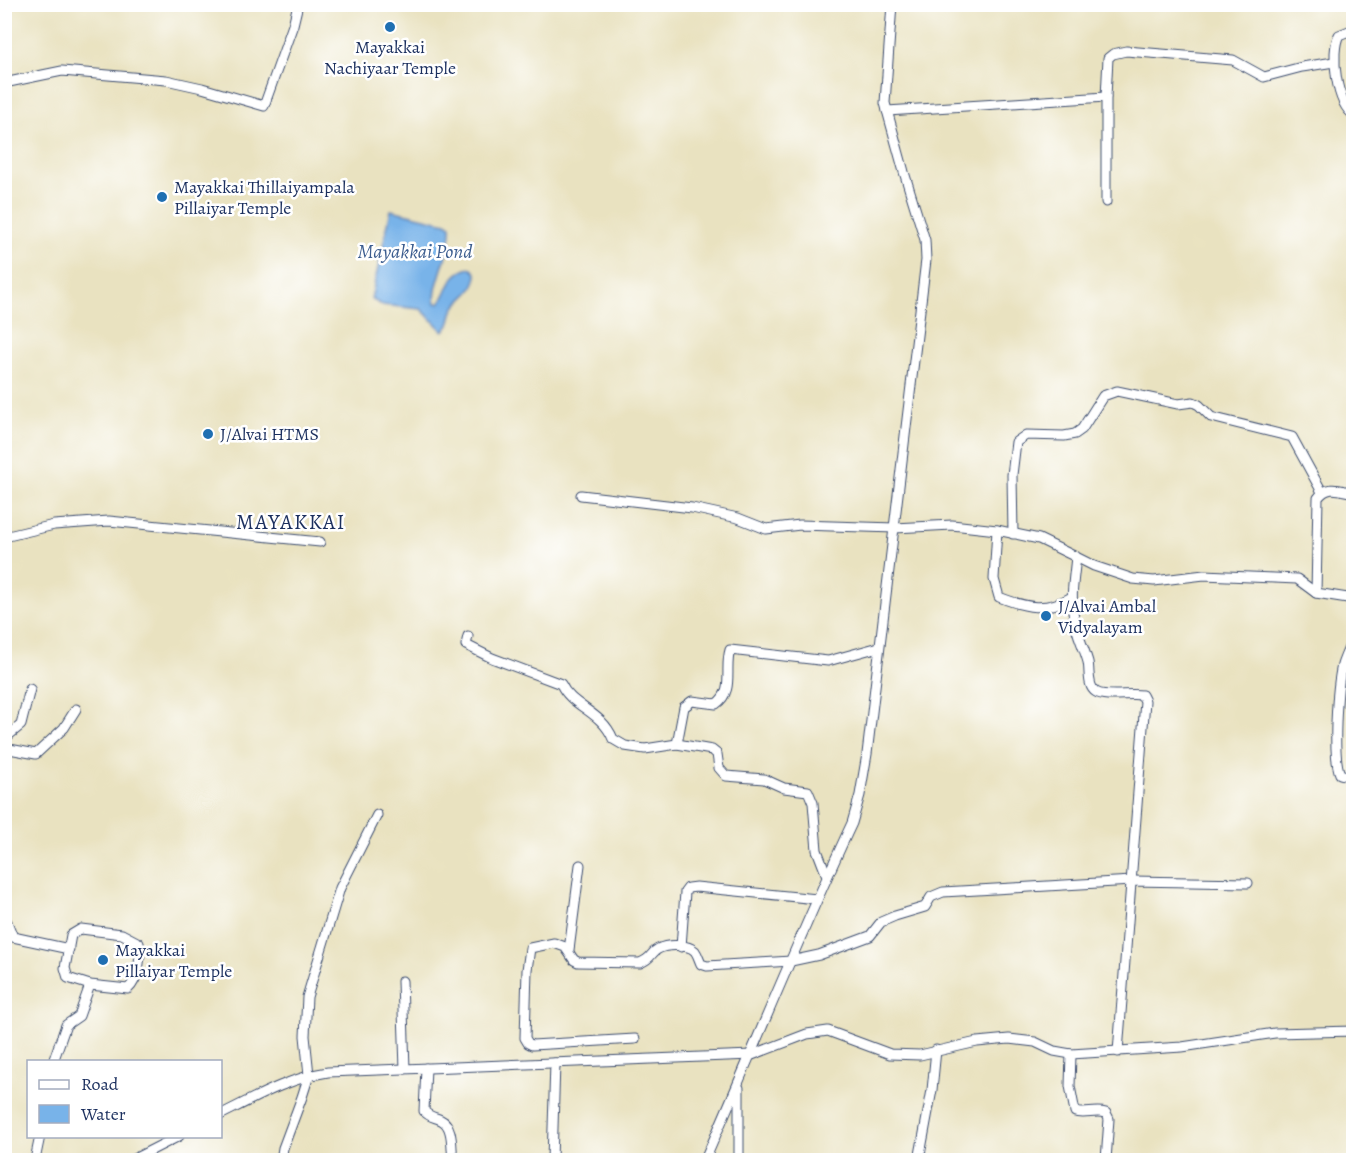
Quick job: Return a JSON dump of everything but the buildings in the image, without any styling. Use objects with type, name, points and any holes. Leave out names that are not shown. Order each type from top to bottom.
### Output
[{"type":"street","points":[[4,83],[62,71],[154,79],[202,88],[264,106],[293,25],[298,4]]},
{"type":"street","points":[[705,1161],[852,823],[860,795],[867,754],[926,260],[925,240],[885,103],[892,4]]},
{"type":"street","points":[[1353,29],[1339,35],[1335,43],[1334,62],[1343,104],[1353,115]]},
{"type":"street","points":[[1106,202],[1106,97],[1108,58],[1113,54],[1126,51],[1233,60],[1264,76],[1334,62]]},
{"type":"street","points":[[888,111],[1106,97]]},
{"type":"street","points":[[1013,534],[1012,475],[1016,442],[1026,435],[1075,434],[1082,429],[1103,396],[1117,391],[1178,404],[1193,402],[1211,417],[1292,436],[1322,492]]},
{"type":"street","points":[[1316,593],[1318,498],[1322,492],[1332,488],[1353,493]]},
{"type":"street","points":[[581,495],[692,508],[738,518],[766,529],[800,525],[895,528],[952,525],[997,530],[1039,539],[1094,566],[1133,579],[1154,581],[1204,575],[1297,579],[1316,593],[1353,599]]},
{"type":"street","points":[[4,537],[54,525],[109,521],[320,542]]},
{"type":"street","points":[[997,530],[994,579],[999,597],[1025,607],[1058,605],[1072,597]]},
{"type":"street","points":[[1076,557],[1072,597],[1074,618],[1088,664],[1091,687],[1096,693],[1105,695],[1133,693],[1142,695],[1145,701],[1118,1052]]},
{"type":"street","points":[[1353,634],[1342,664],[1336,736],[1337,766],[1340,774],[1353,778]]},
{"type":"street","points":[[468,636],[466,645],[492,658],[561,684],[565,694],[596,715],[609,729],[613,739],[625,746],[645,749],[676,744],[712,750],[717,754],[719,768],[726,776],[764,779],[784,788],[808,791],[813,803],[817,850],[827,876]]},
{"type":"street","points":[[676,744],[684,707],[692,701],[716,704],[723,699],[728,690],[730,650],[828,661],[879,647]]},
{"type":"street","points":[[4,739],[21,725],[30,689]]},
{"type":"street","points":[[4,748],[36,754],[64,728],[76,708]]},
{"type":"street","points":[[281,1161],[283,1148],[309,1075],[305,1036],[307,997],[340,888],[376,815]]},
{"type":"street","points":[[580,865],[569,950],[574,960],[578,962],[640,963],[650,959],[656,949],[681,946],[696,952],[701,964],[707,966],[791,961],[819,955],[870,936],[881,922],[925,907],[931,897],[943,892],[1132,881],[1248,883]]},
{"type":"street","points":[[681,946],[685,892],[688,888],[818,899]]},
{"type":"street","points":[[4,922],[7,922],[13,937],[69,949]]},
{"type":"street","points":[[81,929],[122,934],[139,943],[141,954],[135,983],[128,989],[90,985],[68,978],[65,968],[69,949],[71,935],[81,929]]},
{"type":"street","points":[[569,950],[554,943],[534,946],[528,950],[525,1038],[532,1045],[634,1039]]},
{"type":"street","points":[[402,981],[405,1069]]},
{"type":"street","points":[[54,1060],[66,1025],[79,1016],[90,985]]},
{"type":"street","points":[[222,1114],[278,1086],[309,1075],[328,1072],[752,1055],[807,1034],[828,1031],[890,1054],[920,1055],[977,1042],[1009,1039],[1035,1041],[1054,1051],[1071,1054],[1182,1047],[1275,1033],[1353,1031]]},
{"type":"street","points":[[919,1161],[932,1090],[936,1050]]},
{"type":"street","points":[[1071,1054],[1070,1086],[1075,1112],[1081,1114],[1099,1111],[1106,1113],[1109,1119],[1106,1161]]},
{"type":"street","points":[[552,1161],[555,1063]]},
{"type":"street","points":[[426,1068],[424,1111],[427,1115],[445,1121],[449,1127],[453,1161]]},
{"type":"street","points":[[738,1084],[739,1161]]},
{"type":"street","points":[[35,1161],[40,1138]]},
{"type":"street","points":[[132,1161],[177,1138]]},
{"type":"water","name":"Mayakkai Pond","points":[[391,210],[451,226],[449,246],[435,296],[436,303],[440,303],[451,281],[459,273],[471,268],[476,273],[476,279],[470,292],[454,309],[449,326],[443,331],[421,309],[382,305],[371,299]]},
{"type":"place","name":"Mayakkai Nachiyaar Temple","points":[[390,27]]},
{"type":"place","name":"Mayakkai Thillaiyampala Pillaiyar Temple","points":[[162,197]]},
{"type":"place","name":"J/Alvai HTMS","points":[[208,434]]},
{"type":"place","name":"J/Alvai Ambal Vidyalayam","points":[[1046,616]]},
{"type":"place","name":"Mayakkai Pillaiyar Temple","points":[[103,960]]},
{"type":"district","name":"MAYAKKAI","points":[[291,522]]}]
